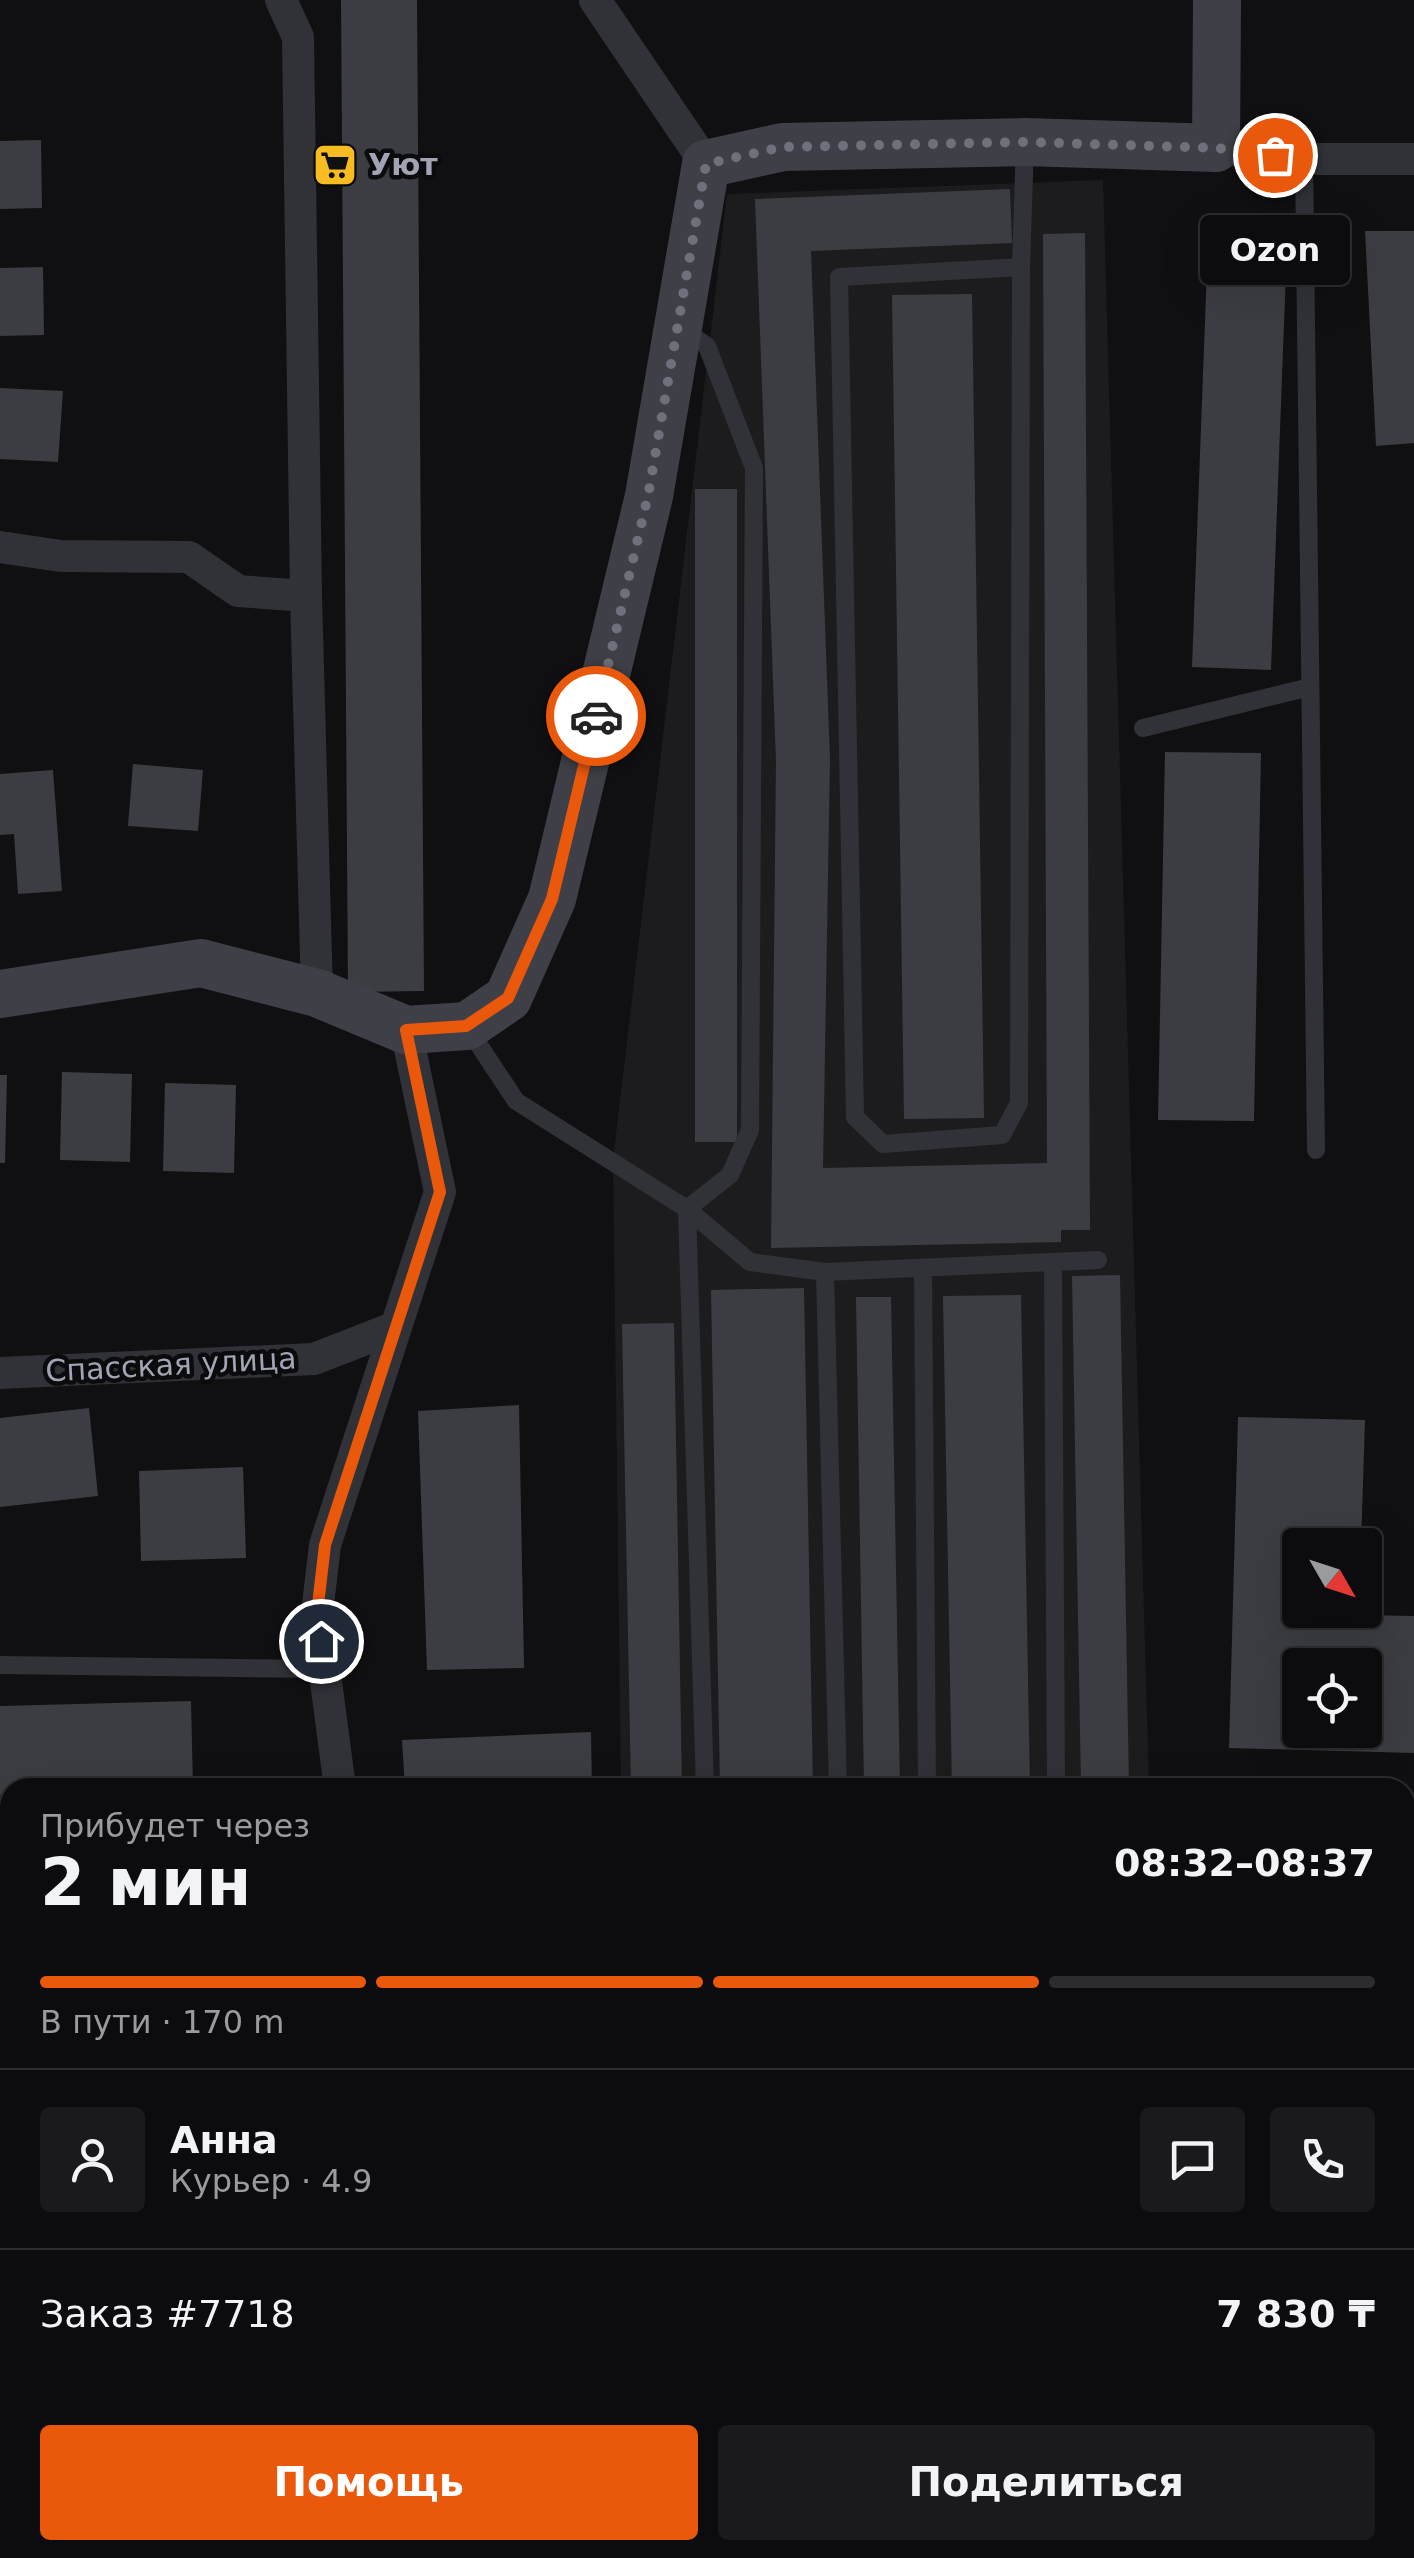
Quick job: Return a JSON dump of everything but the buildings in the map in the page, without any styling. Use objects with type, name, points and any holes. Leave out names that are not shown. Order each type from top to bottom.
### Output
[{"type":"street","points":[[280,0],[298,37],[316,994]]},
{"type":"street","points":[[0,994],[201,963],[316,994],[406,1030],[466,1026],[508,998],[552,899],[648,496],[706,164],[595,0]]},
{"type":"street","points":[[1216,0],[1216,148]]},
{"type":"street","points":[[706,164],[783,147],[1025,142],[1216,148],[1304,158],[1414,159]]},
{"type":"street","points":[[0,547],[61,556],[188,558],[238,591],[306,596]]},
{"type":"street","points":[[339,1778],[317,1613],[325,1545],[440,1192],[406,1030]]},
{"type":"street","name":"Спасская улица","points":[[0,1373],[314,1358],[396,1327]]},
{"type":"lane","points":[[1020,268],[839,276],[855,1117],[883,1144],[1002,1135],[1019,1103],[1020,268],[1025,142]]},
{"type":"lane","points":[[1304,158],[1316,1150]]},
{"type":"lane","points":[[678,326],[707,346],[754,468],[750,1130],[730,1175],[687,1209]]},
{"type":"lane","points":[[1143,728],[1310,686]]},
{"type":"lane","points":[[466,1026],[516,1101],[687,1209],[750,1262],[825,1272],[1098,1260]]},
{"type":"lane","points":[[687,1209],[705,1778]]},
{"type":"lane","points":[[1053,1262],[1056,1778]]},
{"type":"lane","points":[[923,1268],[928,1778]]},
{"type":"lane","points":[[825,1272],[838,1778]]},
{"type":"lane","points":[[0,1665],[325,1670]]},
{"type":"shaded area","points":[[1103,180],[1149,1778],[621,1778],[613,1160],[727,194]]},
{"type":"way so far","points":[[596,716],[648,496],[706,164],[783,147],[1025,142],[1216,148],[1275,155]]},
{"type":"place","name":"Ozon","points":[[1275,155]]},
{"type":"place","name":"Уют","points":[[335,165]]},
{"type":"route","points":[[321,1641],[317,1613],[325,1545],[440,1192],[406,1030],[466,1026],[508,998],[552,899],[596,716]]}]
